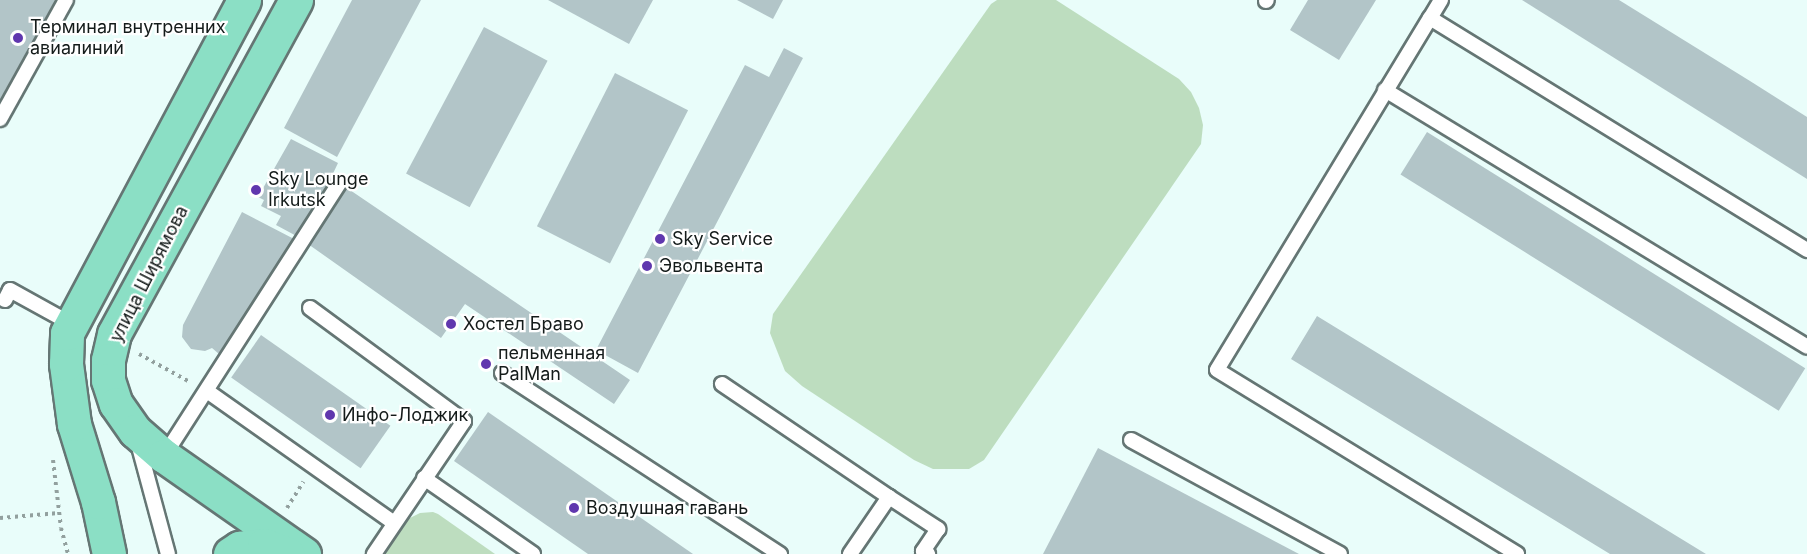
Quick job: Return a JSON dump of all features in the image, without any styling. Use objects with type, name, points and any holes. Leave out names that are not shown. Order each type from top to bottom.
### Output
[{"type":"main road","points":[[109,554],[98,502],[74,423],[69,394],[66,350],[70,323],[244,0]]},
{"type":"main road","name":"улица Ширямова","points":[[296,0],[114,334],[108,360],[108,380],[116,404],[135,431],[164,456],[304,554]]},
{"type":"main road","points":[[230,554],[239,548],[264,545],[287,554]]},
{"type":"lane","points":[[0,119],[66,0]]},
{"type":"lane","points":[[1441,0],[1217,370],[1517,554]]},
{"type":"lane","points":[[1430,18],[1807,250]]},
{"type":"lane","points":[[1385,90],[1807,347]]},
{"type":"lane","points":[[164,456],[339,183]]},
{"type":"lane","points":[[7,295],[70,323]]},
{"type":"lane","points":[[310,308],[464,421],[374,554]]},
{"type":"lane","points":[[502,373],[780,554]]},
{"type":"lane","points":[[722,384],[938,529],[923,551],[928,554]]},
{"type":"lane","points":[[207,391],[394,523]]},
{"type":"lane","points":[[135,431],[168,554]]},
{"type":"lane","points":[[1131,440],[1340,554]]},
{"type":"lane","points":[[424,478],[533,554]]},
{"type":"lane","points":[[850,554],[889,497]]},
{"type":"path","points":[[136,352],[207,391]]},
{"type":"path","points":[[283,514],[313,466]]},
{"type":"path","points":[[0,518],[59,513]]},
{"type":"green space","points":[[997,0],[1056,0],[1179,79],[1191,92],[1199,108],[1203,125],[1201,144],[984,460],[969,469],[933,469],[914,460],[802,386],[785,371],[770,333],[773,314],[991,4]]},
{"type":"green space","points":[[433,512],[495,554],[383,554],[408,519],[420,513]]},
{"type":"building","name":"Терминал внутренних авиалиний","points":[[0,0],[57,0],[0,103]]},
{"type":"building","points":[[352,0],[421,0],[337,157],[284,128]]},
{"type":"building","points":[[548,0],[653,0],[629,44]]},
{"type":"building","points":[[737,0],[783,0],[773,19]]},
{"type":"building","points":[[1308,0],[1376,0],[1339,60],[1290,30]]},
{"type":"building","points":[[1522,0],[1619,0],[1750,81],[1807,117],[1807,179]]},
{"type":"building","points":[[484,27],[548,61],[470,207],[406,174]]},
{"type":"building","points":[[784,48],[803,58],[638,373],[596,350],[745,65],[769,77]]},
{"type":"building","points":[[615,73],[688,110],[610,263],[537,226]]},
{"type":"building","points":[[1427,132],[1805,368],[1779,411],[1401,174]]},
{"type":"building","points":[[291,139],[338,163],[302,239],[276,225],[281,216],[261,206],[264,200],[258,197]]},
{"type":"building","points":[[347,188],[630,380],[614,404],[465,304],[441,338],[308,244]]},
{"type":"building","points":[[242,212],[296,240],[246,320],[219,354],[212,348],[205,351],[191,349],[182,337],[183,325]]},
{"type":"building","points":[[1317,316],[1706,554],[1610,554],[1291,359]]},
{"type":"building","points":[[261,335],[390,426],[361,468],[231,378]]},
{"type":"building","name":"Воздушная гавань","points":[[488,412],[693,554],[588,554],[454,461]]},
{"type":"building","points":[[1098,448],[1299,554],[1043,554]]},
{"type":"place","name":"Терминал внутренних авиалиний","points":[[18,38]]},
{"type":"place","name":"Sky Lounge Irkutsk","points":[[256,190]]},
{"type":"place","name":"Sky Service","points":[[660,239]]},
{"type":"place","name":"Эвольвента","points":[[647,266]]},
{"type":"place","name":"Хостел Браво","points":[[451,324]]},
{"type":"place","name":"пельменная PalMan","points":[[486,364]]},
{"type":"place","name":"Инфо-Лоджик","points":[[330,415]]},
{"type":"place","name":"Воздушная гавань","points":[[574,508]]}]
